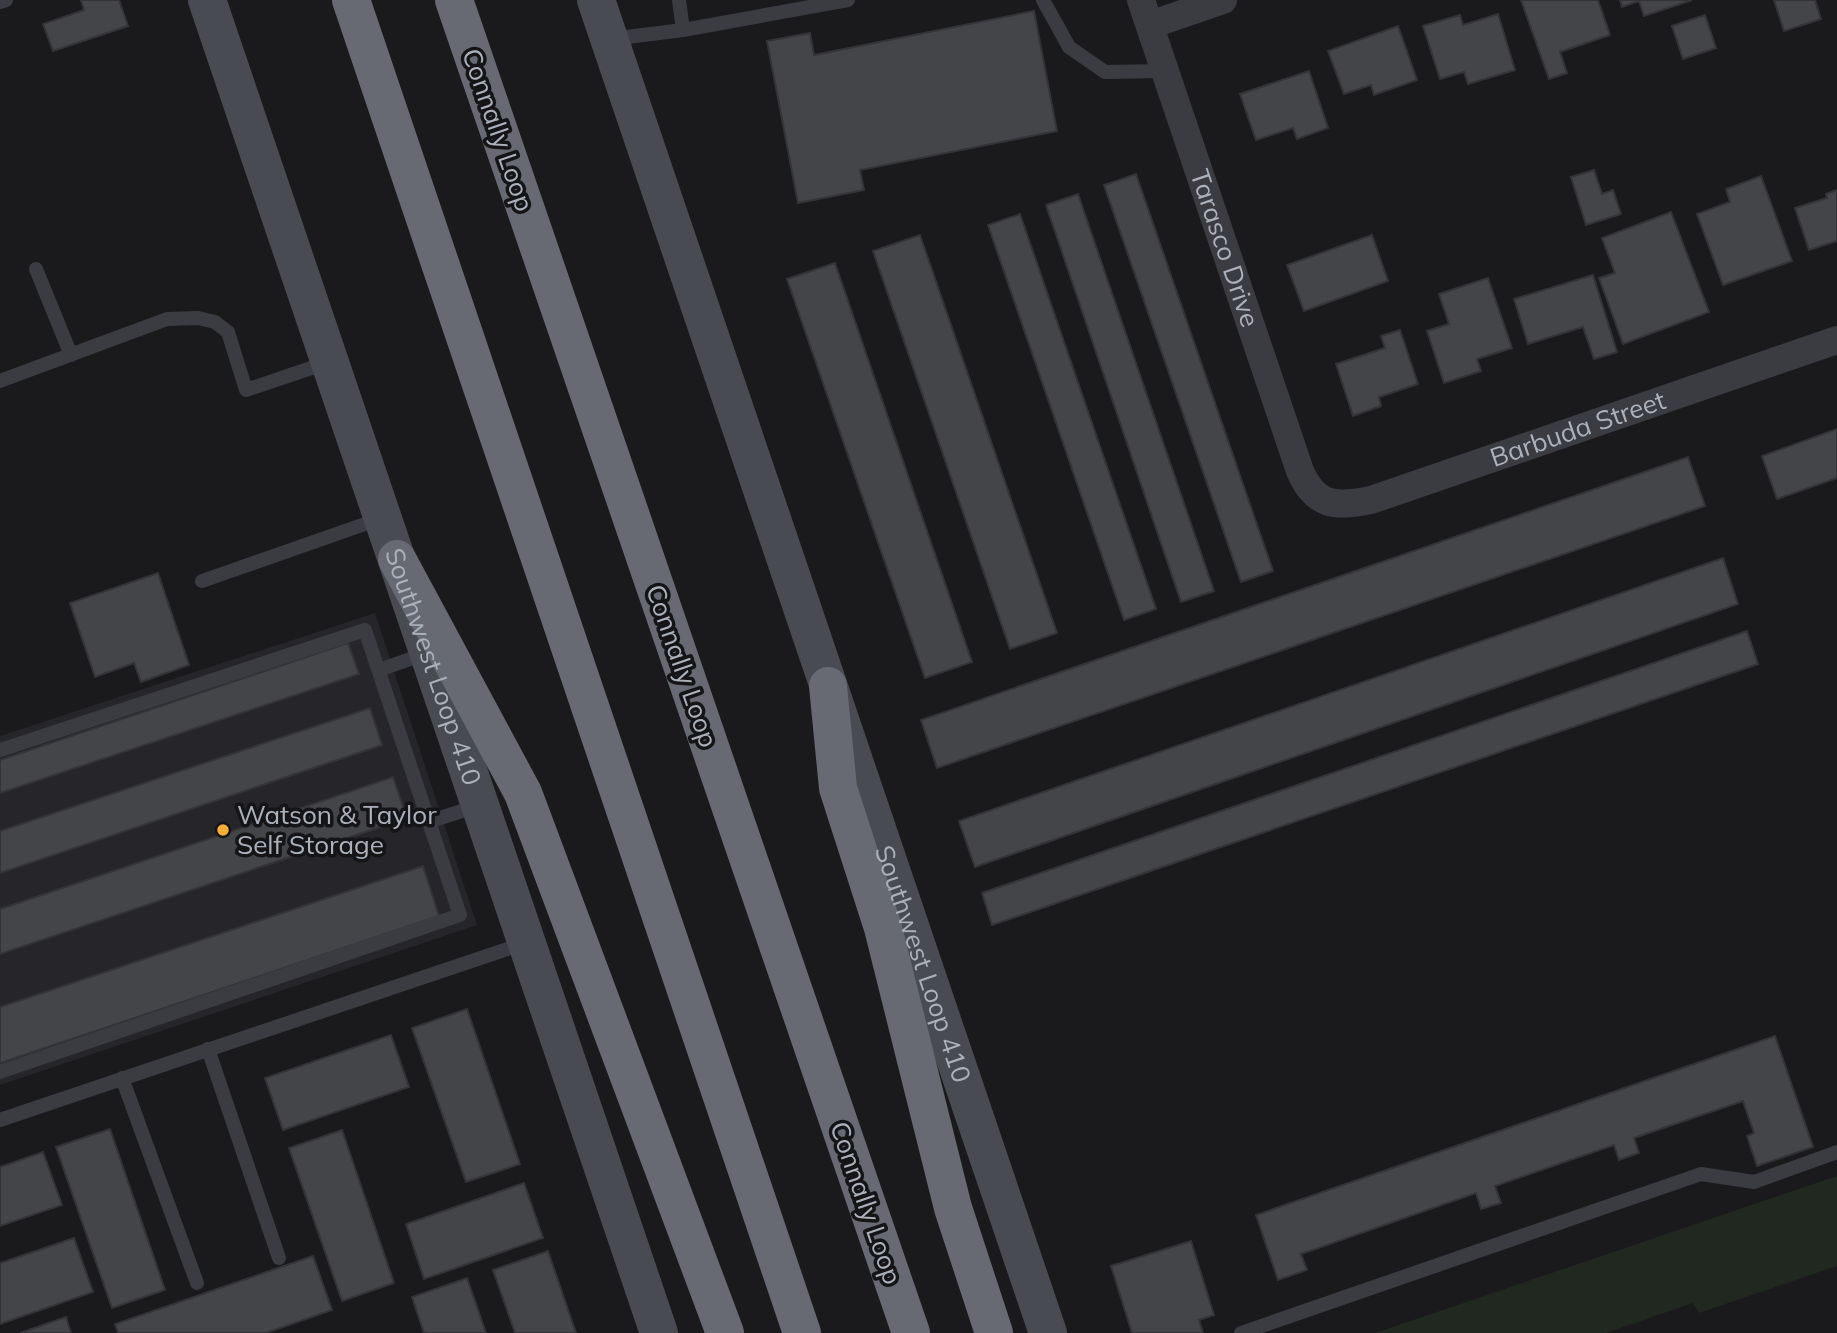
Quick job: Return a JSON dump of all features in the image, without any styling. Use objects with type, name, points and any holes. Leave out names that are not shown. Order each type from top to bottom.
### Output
[{"type":"highway","points":[[351,0],[802,1333]]},
{"type":"highway","name":"Connally Loop","points":[[454,0],[911,1333]]},
{"type":"highway","points":[[397,558],[523,793],[725,1333]]},
{"type":"highway","points":[[828,686],[838,788],[883,928],[953,1208],[994,1333]]},
{"type":"main road","name":"Southwest Loop 410","points":[[207,0],[659,1333]]},
{"type":"main road","name":"Southwest Loop 410","points":[[596,0],[1048,1333]]},
{"type":"street","points":[[1145,13],[1223,0]]},
{"type":"street","name":"Tarasco Drive","points":[[1145,13],[1300,471],[1315,496]]},
{"type":"street","name":"Barbuda Street","points":[[1315,496],[1329,503],[1348,505],[1371,500],[1837,340]]},
{"type":"lane","points":[[0,2],[6,0]]},
{"type":"lane","points":[[679,0],[682,30]]},
{"type":"lane","points":[[610,40],[848,0]]},
{"type":"lane","points":[[1043,0],[1069,47],[1105,72],[1165,71]]},
{"type":"lane","points":[[36,269],[71,355]]},
{"type":"lane","points":[[0,381],[167,319],[198,318],[215,321],[228,332],[246,390],[331,362]]},
{"type":"lane","points":[[202,581],[383,518]]},
{"type":"lane","points":[[0,750],[365,630],[460,915],[0,1072]]},
{"type":"lane","points":[[379,670],[429,652]]},
{"type":"lane","points":[[428,822],[480,805]]},
{"type":"lane","points":[[0,1120],[527,943]]},
{"type":"lane","points":[[208,1049],[279,1258]]},
{"type":"lane","points":[[122,1078],[197,1283]]},
{"type":"lane","points":[[1241,1333],[1701,1174],[1754,1182],[1837,1152]]},
{"type":"shaded area","name":"Watson & Taylor Self Storage","points":[[375,613],[477,925],[0,1085],[0,736]]},
{"type":"shaded area","points":[[1837,1176],[1837,1266],[1699,1313],[1693,1303],[1606,1333],[1375,1333]]},
{"type":"building","points":[[81,0],[119,0],[128,26],[53,51],[43,24],[84,10]]},
{"type":"building","points":[[1521,0],[1598,0],[1610,35],[1560,52],[1567,73],[1549,79]]},
{"type":"building","points":[[1620,0],[1692,0],[1644,16],[1639,1],[1622,7]]},
{"type":"building","points":[[1774,0],[1815,0],[1821,19],[1784,31]]},
{"type":"building","points":[[1034,11],[1057,131],[860,170],[864,190],[798,203],[767,41],[810,33],[814,55]]},
{"type":"building","points":[[1498,14],[1515,70],[1468,84],[1464,72],[1440,79],[1423,26],[1460,15],[1463,25]]},
{"type":"building","points":[[1705,15],[1716,48],[1683,59],[1672,26]]},
{"type":"building","points":[[1398,26],[1417,80],[1374,95],[1371,85],[1344,94],[1328,51]]},
{"type":"building","points":[[1309,71],[1328,128],[1297,139],[1293,128],[1256,140],[1240,94]]},
{"type":"building","points":[[1594,170],[1602,194],[1613,190],[1621,214],[1586,225],[1571,177]]},
{"type":"building","points":[[1136,174],[1273,571],[1241,582],[1104,185]]},
{"type":"building","points":[[1761,176],[1792,261],[1723,285],[1697,214],[1730,202],[1726,189]]},
{"type":"building","points":[[1837,190],[1837,241],[1809,250],[1795,208],[1827,198],[1826,194]]},
{"type":"building","points":[[1078,194],[1214,591],[1181,602],[1046,205]]},
{"type":"building","points":[[1671,212],[1709,312],[1623,344],[1599,278],[1615,273],[1602,238]]},
{"type":"building","points":[[1020,214],[1156,609],[1124,620],[988,225]]},
{"type":"building","points":[[920,235],[1057,633],[1010,649],[873,251]]},
{"type":"building","points":[[1372,235],[1388,281],[1304,311],[1287,265]]},
{"type":"building","points":[[835,263],[972,662],[925,678],[787,279]]},
{"type":"building","points":[[1593,275],[1617,352],[1594,359],[1583,327],[1528,344],[1514,299]]},
{"type":"building","points":[[1488,278],[1512,348],[1477,359],[1481,371],[1444,383],[1427,331],[1449,324],[1439,294]]},
{"type":"building","points":[[1400,330],[1418,384],[1379,397],[1381,406],[1353,416],[1336,364],[1385,348],[1381,336]]},
{"type":"building","points":[[1837,429],[1837,478],[1777,499],[1762,456]]},
{"type":"building","points":[[1688,457],[1705,506],[937,768],[921,720]]},
{"type":"building","points":[[1723,558],[1738,604],[975,867],[959,821]]},
{"type":"building","points":[[158,573],[189,665],[141,682],[134,663],[95,677],[70,603]]},
{"type":"building","points":[[1747,631],[1758,664],[992,925],[982,893]]},
{"type":"building","points":[[348,643],[359,674],[0,793],[0,760]]},
{"type":"building","points":[[370,708],[382,745],[0,873],[0,831]]},
{"type":"building","points":[[393,777],[407,818],[0,954],[0,909]]},
{"type":"building","points":[[423,866],[439,916],[0,1063],[0,1007]]},
{"type":"building","points":[[467,1009],[520,1164],[466,1182],[412,1028]]},
{"type":"building","points":[[391,1035],[409,1087],[283,1130],[265,1078]]},
{"type":"building","points":[[1775,1036],[1813,1147],[1757,1166],[1747,1136],[1754,1133],[1743,1101],[1634,1138],[1639,1153],[1619,1160],[1614,1145],[1495,1186],[1501,1203],[1481,1209],[1476,1193],[1301,1254],[1307,1270],[1278,1280],[1256,1215]]},
{"type":"building","points":[[110,1129],[165,1290],[112,1308],[56,1147]]},
{"type":"building","points":[[342,1130],[394,1283],[342,1301],[289,1148]]},
{"type":"building","points":[[43,1152],[62,1205],[0,1226],[0,1167]]},
{"type":"building","points":[[524,1183],[543,1238],[424,1279],[406,1224]]},
{"type":"building","points":[[74,1238],[93,1292],[0,1324],[0,1263]]},
{"type":"building","points":[[1191,1241],[1214,1315],[1199,1320],[1203,1333],[1132,1333],[1111,1266]]},
{"type":"building","points":[[548,1251],[576,1333],[515,1333],[493,1270]]},
{"type":"building","points":[[313,1256],[332,1310],[266,1333],[118,1333],[115,1324]]},
{"type":"building","points":[[467,1278],[486,1333],[424,1333],[412,1297]]},
{"type":"building","points":[[66,1317],[71,1333],[20,1333]]},
{"type":"place","name":"Watson & Taylor Self Storage","points":[[223,830]]}]
